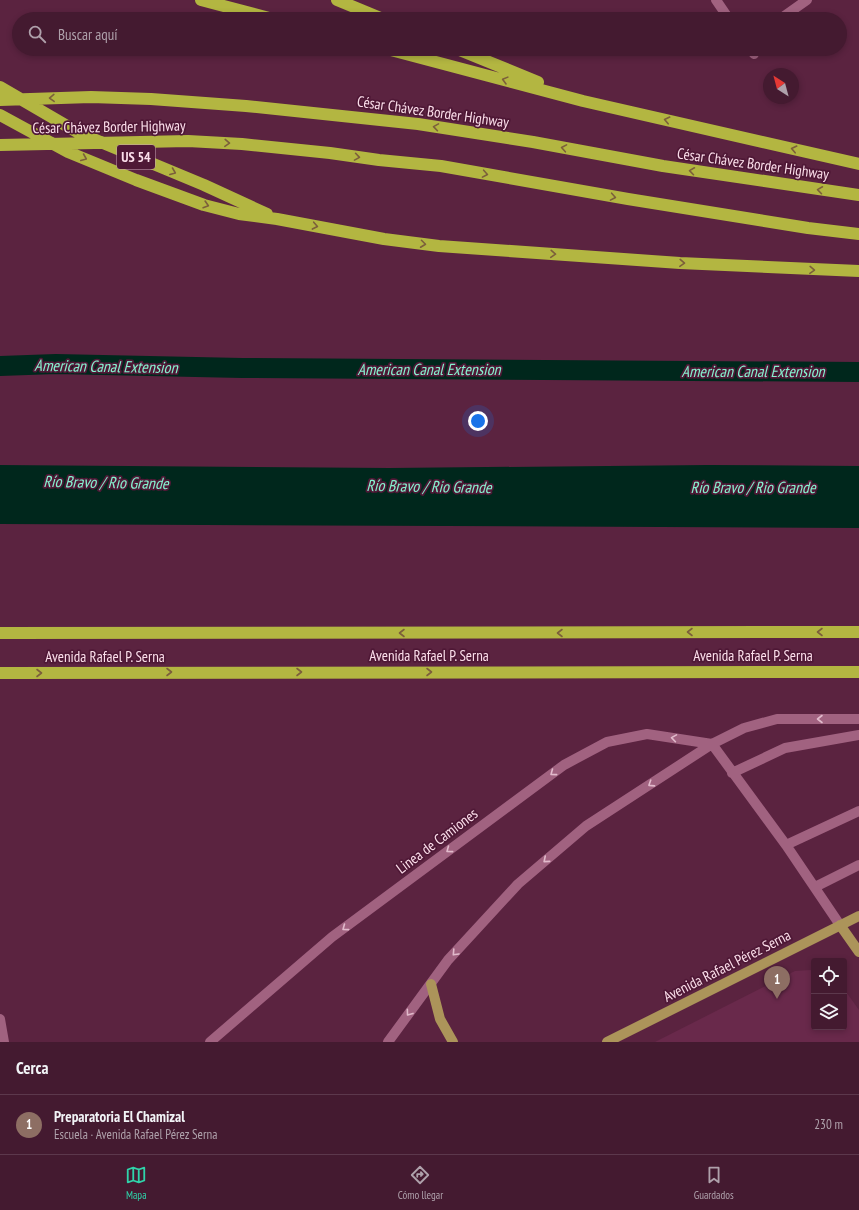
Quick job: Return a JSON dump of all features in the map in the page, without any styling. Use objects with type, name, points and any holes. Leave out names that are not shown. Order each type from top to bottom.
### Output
[{"type":"highway","points":[[201,0],[246,12]]},
{"type":"highway","points":[[337,0],[366,12]]},
{"type":"highway","points":[[414,56],[584,101],[859,164]]},
{"type":"highway","points":[[474,56],[584,101]]},
{"type":"highway","name":"US 54","points":[[0,88],[79,133],[204,185],[277,219]]},
{"type":"highway","name":"César Chávez Border Highway","points":[[0,100],[91,97],[151,99],[246,106],[410,124],[532,142],[664,166],[859,196]]},
{"type":"highway","points":[[0,115],[68,152],[136,180],[204,205],[238,214],[277,219],[384,239],[439,246],[672,263],[859,271]]},
{"type":"highway","name":"César Chávez Border Highway","points":[[0,145],[188,141],[330,153],[379,160],[441,166],[636,201],[808,228],[859,234]]},
{"type":"highway","name":"Avenida Rafael P. Serna","points":[[0,633],[859,632]]},
{"type":"highway","name":"Avenida Rafael P. Serna","points":[[0,673],[859,672]]},
{"type":"main road","name":"Avenida Rafael Pérez Serna","points":[[607,1042],[859,916]]},
{"type":"main road","points":[[840,925],[859,952]]},
{"type":"main road","points":[[430,984],[440,1018],[453,1042]]},
{"type":"street","points":[[716,0],[724,12]]},
{"type":"street","points":[[790,12],[806,0]]},
{"type":"street","points":[[388,1042],[448,960],[518,884],[586,826],[712,744],[744,728],[777,719],[859,719]]},
{"type":"street","name":"Linea de Camiones","points":[[210,1042],[332,938],[564,765],[607,742],[647,734],[712,744]]},
{"type":"street","points":[[732,773],[785,748],[859,735]]},
{"type":"street","points":[[712,744],[786,845],[840,925]]},
{"type":"street","points":[[786,845],[859,811]]},
{"type":"street","points":[[815,887],[859,865]]},
{"type":"street","points":[[0,1019],[4,1042]]},
{"type":"shaded area","points":[[811,970],[811,1030],[847,1030],[847,993],[859,1010],[859,1042],[655,1042],[795,971]]},
{"type":"water","name":"Río Bravo / Rio Grande","points":[[0,465],[390,468],[708,465],[859,466],[859,528],[0,524]]},
{"type":"waterway","name":"American Canal Extension","points":[[0,366],[56,364],[242,368],[859,372]]},
{"type":"place","name":"Preparatoria El Chamizal","points":[[777,999]]}]
